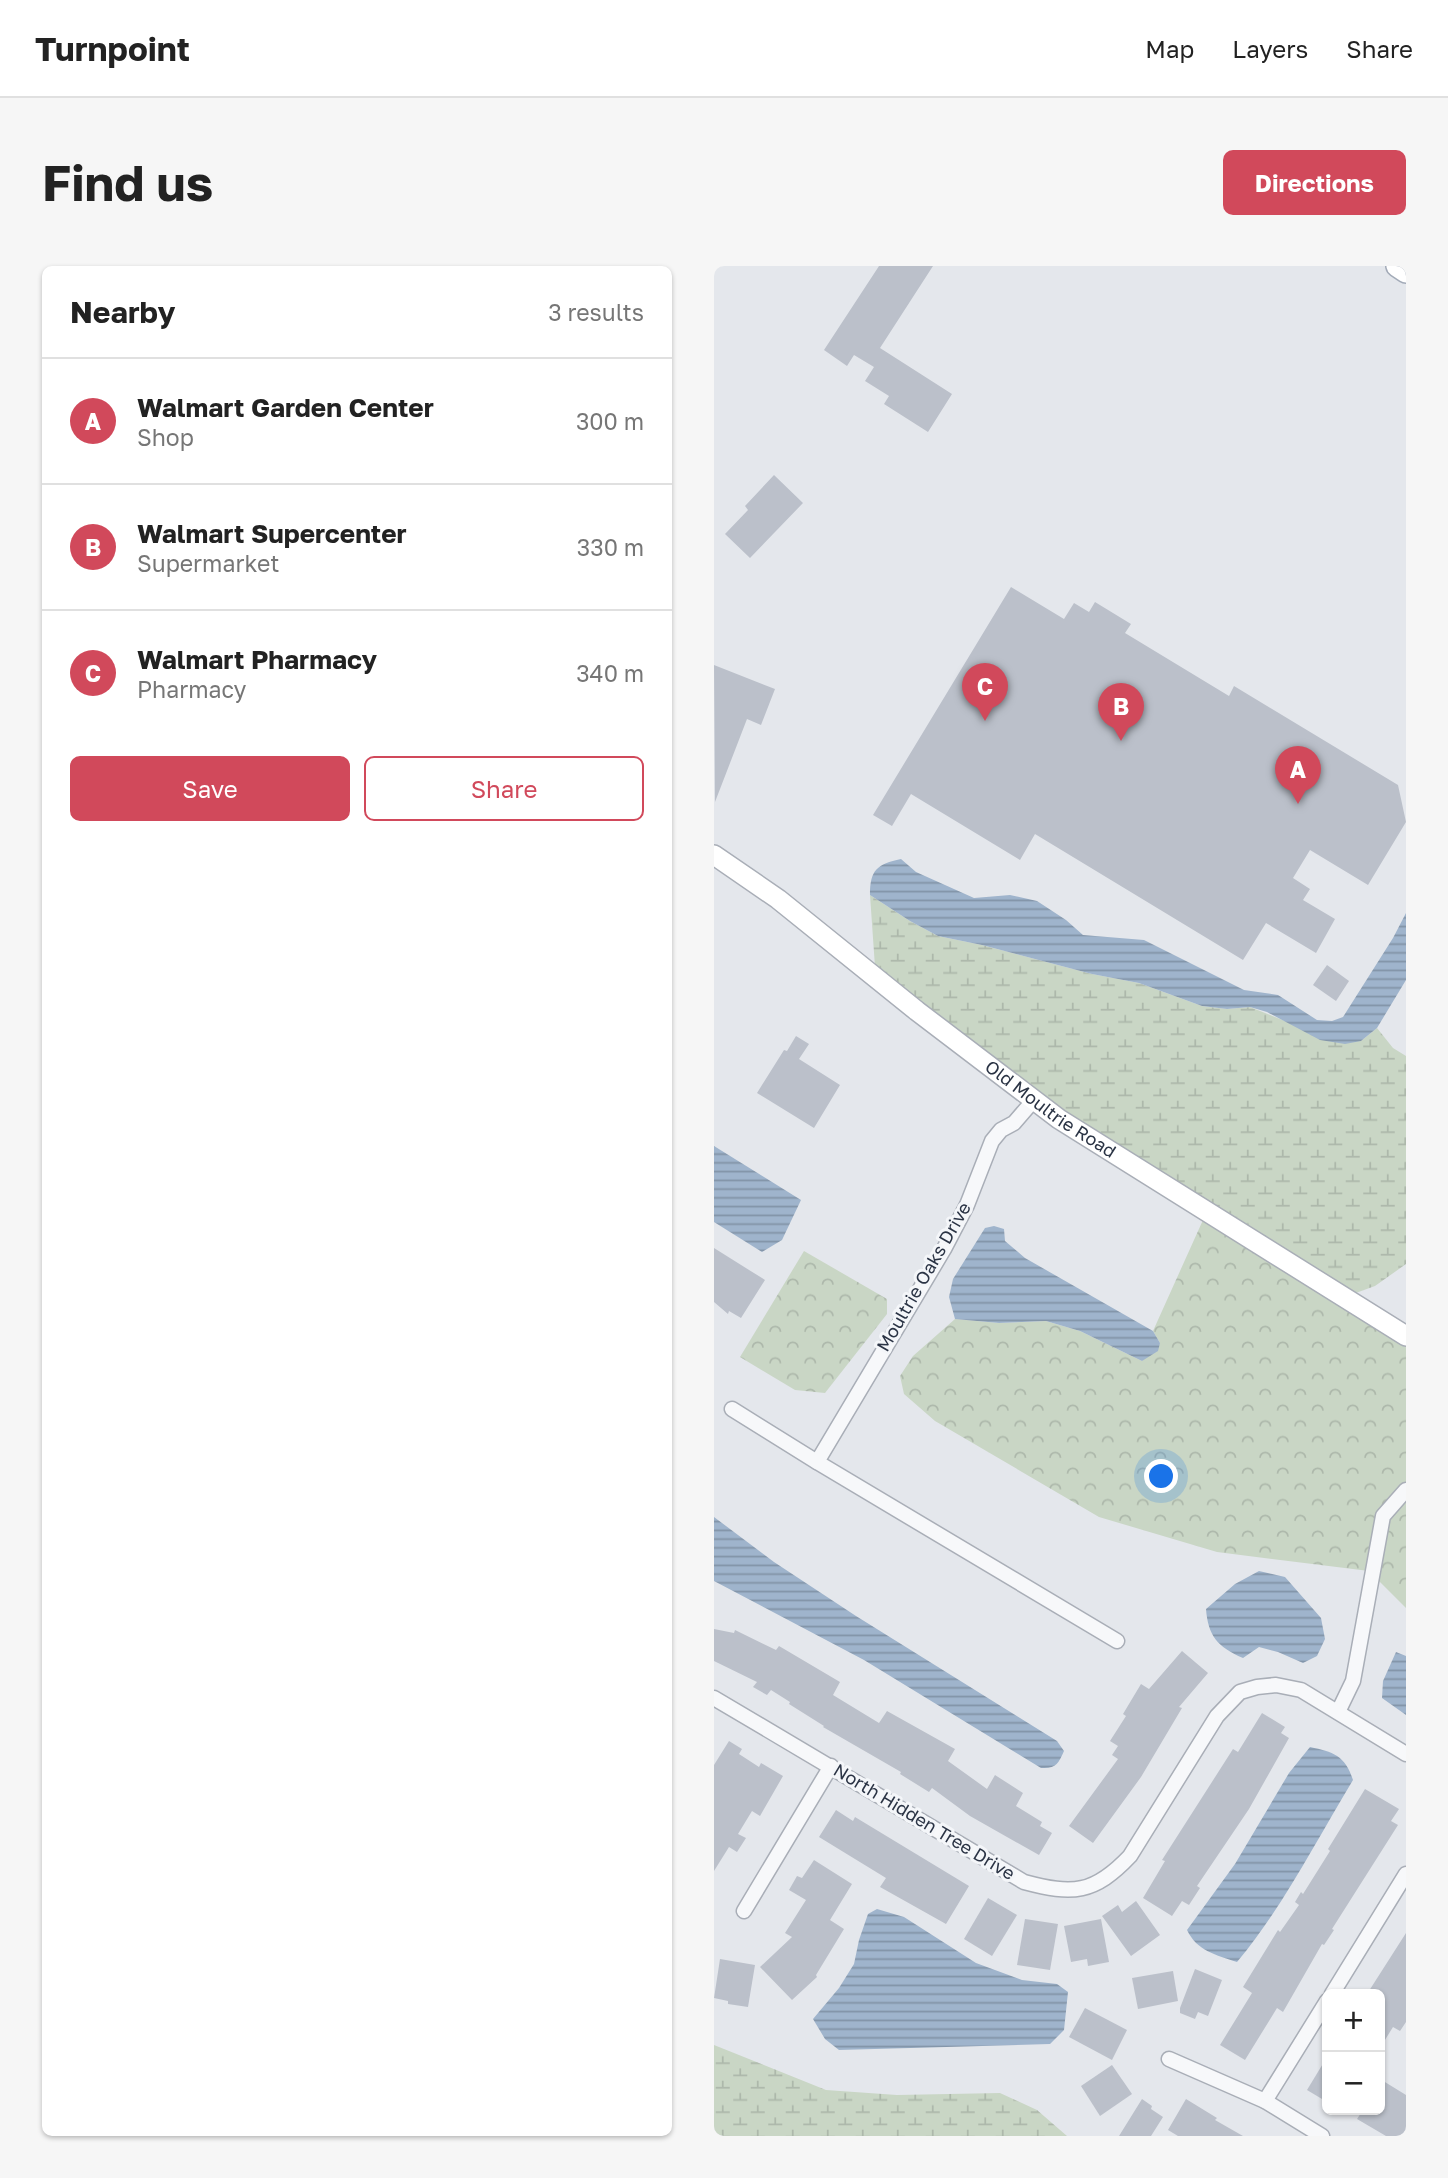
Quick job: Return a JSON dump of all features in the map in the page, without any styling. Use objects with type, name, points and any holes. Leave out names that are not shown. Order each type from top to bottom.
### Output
[{"type":"main road","points":[[1397,266],[1406,272]]},
{"type":"main road","name":"Old Moultrie Road","points":[[714,855],[778,899],[916,1011],[1033,1101],[1113,1155],[1406,1336]]},
{"type":"street","name":"Moultrie Oaks Drive","points":[[817,1462],[956,1227],[992,1142],[1001,1130],[1014,1123],[1033,1101]]},
{"type":"street","points":[[732,1409],[1117,1641]]},
{"type":"street","points":[[1338,1712],[1353,1681],[1383,1516],[1406,1490]]},
{"type":"street","name":"North Hidden Tree Drive","points":[[714,1698],[1024,1882],[1054,1890],[1079,1890],[1100,1882],[1117,1870],[1130,1856],[1217,1716],[1240,1692],[1276,1685],[1301,1690],[1406,1754]]},
{"type":"street","points":[[744,1911],[831,1766]]},
{"type":"street","points":[[1335,1989],[1406,1874]]},
{"type":"street","points":[[1265,2101],[1322,2009]]},
{"type":"street","points":[[1169,2059],[1265,2101],[1322,2136]]},
{"type":"green space","points":[[870,895],[938,936],[1139,983],[1202,1006],[1227,1009],[1250,1007],[1285,1021],[1361,1041],[1377,1028],[1393,1048],[1406,1056],[1406,1264],[1375,1286],[1353,1294],[1063,1113],[875,967]]},
{"type":"green space","points":[[1203,1220],[1406,1345],[1406,1608],[1369,1571],[1217,1552],[1099,1517],[935,1421],[904,1394],[900,1376],[913,1356],[955,1319],[999,1323],[1046,1321],[1080,1331],[1142,1361],[1160,1343],[1153,1331]]},
{"type":"green space","points":[[804,1251],[887,1299],[887,1314],[825,1393],[795,1390],[740,1357]]},
{"type":"green space","points":[[714,2045],[826,2090],[897,2095],[1000,2093],[1037,2110],[1067,2136],[714,2136]]},
{"type":"water","points":[[901,859],[916,872],[974,898],[1010,895],[1037,901],[1083,935],[1144,940],[1244,990],[1278,995],[1317,1020],[1332,1021],[1343,1017],[1406,913],[1406,980],[1377,1028],[1361,1041],[1345,1044],[1320,1040],[1267,1012],[1250,1007],[1227,1009],[1202,1006],[1139,983],[938,936],[870,895],[871,880],[876,870],[886,863]]},
{"type":"water","points":[[714,1146],[801,1200],[782,1240],[762,1252],[714,1222]]},
{"type":"water","points":[[994,1226],[1004,1229],[1005,1241],[1025,1258],[1153,1331],[1160,1343],[1158,1351],[1142,1361],[1080,1331],[1046,1321],[999,1323],[955,1319],[949,1297],[953,1279],[985,1228]]},
{"type":"water","points":[[714,1517],[774,1562],[856,1616],[1057,1741],[1064,1751],[1058,1762],[1050,1768],[1041,1768],[864,1660],[714,1581]]},
{"type":"water","points":[[1259,1571],[1285,1577],[1321,1618],[1325,1639],[1317,1656],[1303,1663],[1259,1647],[1243,1658],[1220,1645],[1209,1626],[1206,1609],[1235,1584]]},
{"type":"water","points":[[1396,1652],[1406,1656],[1406,1715],[1382,1698],[1383,1681]]},
{"type":"water","points":[[1310,1747],[1337,1756],[1346,1765],[1353,1780],[1284,1896],[1237,1962],[1202,1948],[1187,1930],[1235,1864],[1289,1773]]},
{"type":"water","points":[[877,1909],[904,1917],[976,1963],[1022,1980],[1057,1984],[1068,1992],[1064,2030],[1050,2044],[839,2050],[825,2039],[813,2019],[839,1988],[854,1964],[868,1914]]},
{"type":"building","points":[[879,266],[933,266],[880,348],[952,394],[928,432],[884,404],[889,396],[865,381],[874,367],[854,355],[847,366],[824,350]]},
{"type":"building","points":[[774,475],[803,503],[750,558],[725,534],[748,510],[745,506]]},
{"type":"building","points":[[1011,587],[1064,619],[1074,603],[1089,612],[1095,602],[1131,624],[1125,633],[1229,696],[1234,686],[1398,785],[1406,822],[1368,885],[1310,850],[1293,878],[1310,889],[1303,900],[1335,919],[1316,953],[1266,923],[1243,960],[1035,834],[1020,860],[911,794],[892,826],[873,815]]},
{"type":"building","points":[[714,665],[775,689],[761,725],[747,719],[715,802]]},
{"type":"building","points":[[1327,965],[1349,981],[1336,1001],[1313,985]]},
{"type":"building","points":[[796,1036],[809,1044],[799,1059],[840,1085],[814,1128],[757,1093]]},
{"type":"building","points":[[714,1248],[765,1280],[741,1318],[729,1311],[728,1314],[714,1302]]},
{"type":"building","points":[[714,1629],[734,1633],[735,1630],[776,1650],[779,1646],[840,1682],[833,1695],[879,1723],[887,1711],[955,1749],[948,1761],[987,1789],[995,1775],[1023,1793],[1016,1806],[1042,1822],[1040,1826],[1052,1833],[1039,1855],[970,1816],[932,1788],[929,1792],[900,1774],[901,1772],[823,1727],[771,1690],[767,1695],[753,1687],[757,1682],[714,1661]]},
{"type":"building","points":[[1182,1651],[1208,1673],[1179,1707],[1182,1708],[1141,1777],[1093,1843],[1069,1826],[1118,1759],[1112,1755],[1118,1746],[1110,1741],[1126,1716],[1123,1714],[1141,1684],[1149,1689]]},
{"type":"building","points":[[1262,1713],[1285,1727],[1281,1733],[1289,1738],[1249,1809],[1197,1886],[1200,1888],[1189,1905],[1182,1901],[1172,1916],[1143,1898],[1165,1861],[1162,1860],[1233,1749],[1238,1752]]},
{"type":"building","points":[[729,1741],[742,1749],[739,1754],[759,1767],[761,1763],[783,1776],[760,1816],[752,1811],[738,1834],[746,1838],[737,1852],[729,1847],[714,1871],[714,1765]]},
{"type":"building","points":[[1365,1789],[1399,1809],[1391,1821],[1398,1825],[1332,1929],[1334,1930],[1324,1945],[1322,1944],[1283,2012],[1277,2008],[1245,2060],[1220,2045],[1252,1993],[1243,1987],[1278,1930],[1280,1932],[1299,1905],[1295,1902],[1330,1851],[1328,1849]]},
{"type":"building","points":[[836,1810],[853,1821],[855,1817],[969,1886],[946,1924],[880,1887],[886,1878],[819,1837]]},
{"type":"building","points":[[814,1860],[852,1884],[830,1920],[844,1929],[817,1977],[792,2000],[760,1967],[792,1937],[785,1933],[806,1900],[789,1890],[797,1876],[802,1878]]},
{"type":"building","points":[[988,1898],[1017,1915],[992,1956],[964,1939]]},
{"type":"building","points":[[1136,1901],[1160,1935],[1131,1956],[1102,1916],[1118,1905],[1122,1912]]},
{"type":"building","points":[[1025,1919],[1058,1924],[1050,1970],[1017,1965]]},
{"type":"building","points":[[1101,1919],[1109,1962],[1088,1966],[1087,1959],[1071,1962],[1064,1926]]},
{"type":"building","points":[[1406,1933],[1406,2022],[1400,2031],[1393,2027],[1385,2040],[1385,1989],[1370,1989]]},
{"type":"building","points":[[720,1959],[755,1965],[748,2007],[728,2004],[728,2001],[714,1998]]},
{"type":"building","points":[[1195,1969],[1222,1980],[1208,2016],[1198,2012],[1195,2019],[1180,2013],[1180,2008]]},
{"type":"building","points":[[1173,1971],[1178,2001],[1138,2009],[1132,1978]]},
{"type":"building","points":[[1085,2008],[1127,2030],[1112,2060],[1069,2037]]},
{"type":"building","points":[[1112,2065],[1132,2094],[1100,2116],[1081,2086]]},
{"type":"building","points":[[1322,2065],[1322,2099],[1307,2090]]},
{"type":"building","points":[[1385,2082],[1406,2095],[1406,2136],[1386,2136],[1357,2119],[1360,2115],[1385,2115]]},
{"type":"building","points":[[1142,2099],[1163,2117],[1151,2136],[1119,2136]]},
{"type":"building","points":[[1186,2099],[1243,2136],[1178,2136],[1168,2130]]},
{"type":"place","name":"Walmart Pharmacy","points":[[985,721]]},
{"type":"place","name":"Walmart Supercenter","points":[[1121,741]]},
{"type":"place","name":"Walmart Garden Center","points":[[1298,804]]}]
